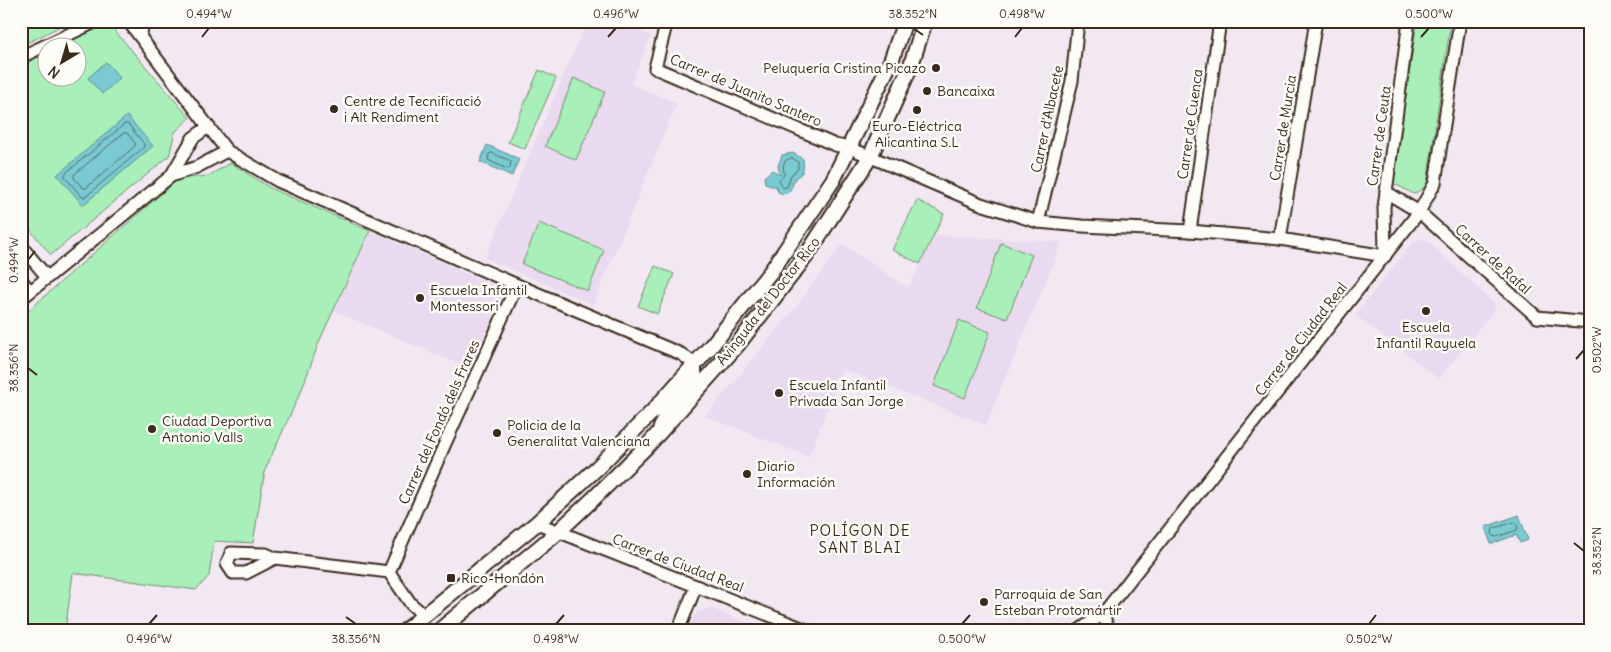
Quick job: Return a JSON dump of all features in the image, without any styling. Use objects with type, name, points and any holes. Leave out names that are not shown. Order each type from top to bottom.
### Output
[{"type":"street","points":[[21,57],[96,21]]},
{"type":"street","points":[[128,21],[227,151],[278,181],[517,286],[680,354],[695,364]]},
{"type":"street","points":[[140,36],[144,21]]},
{"type":"street","name":"Carrer de Juanito Santero","points":[[667,21],[655,68],[835,145],[850,148],[981,204],[1038,222],[1190,231],[1280,239],[1386,256]]},
{"type":"street","name":"Avinguda del Doctor Rico","points":[[405,631],[537,523],[598,467],[655,409],[695,364],[772,270],[833,180],[891,61],[905,21]]},
{"type":"street","name":"Avinguda del Doctor Rico","points":[[439,631],[558,532],[657,435],[738,344],[806,256],[870,157],[911,65],[925,21]]},
{"type":"street","name":"Carrer d'Albacete","points":[[1038,222],[1072,81],[1078,21]]},
{"type":"street","name":"Carrer de Cuenca","points":[[1190,231],[1220,21]]},
{"type":"street","name":"Carrer de Murcia","points":[[1280,239],[1316,21]]},
{"type":"street","name":"Carrer de Ceuta","points":[[1386,256],[1384,207],[1409,21]]},
{"type":"street","name":"Carrer de Ciudad Real","points":[[1078,631],[1103,614],[1386,256],[1418,212],[1434,183],[1460,21]]},
{"type":"street","points":[[171,176],[194,138],[208,127]]},
{"type":"street","points":[[21,280],[26,295],[171,176],[227,151]]},
{"type":"street","name":"Carrer de Rafal","points":[[1386,192],[1418,212],[1537,318],[1590,322]]},
{"type":"street","points":[[21,246],[47,277]]},
{"type":"street","name":"Carrer del Fondó dels Frares","points":[[389,572],[517,286]]},
{"type":"street","name":"Avinguda del Doctor Rico","points":[[657,435],[663,418],[693,383],[696,376],[695,364]]},
{"type":"street","name":"Carrer de Ciudad Real","points":[[537,523],[809,631]]},
{"type":"street","points":[[275,558],[389,572],[411,604],[424,615]]},
{"type":"street","points":[[678,631],[696,586]]},
{"type":"street","points":[[1103,614],[1109,631]]},
{"type":"shaded area","points":[[587,21],[596,21],[604,24],[605,21],[618,21],[651,36],[631,84],[677,103],[593,305],[485,258]]},
{"type":"shaded area","name":"Escuela Infantil Montessori","points":[[371,231],[497,287],[500,291],[500,300],[471,367],[463,366],[334,311]]},
{"type":"shaded area","points":[[936,235],[1062,242],[986,425],[842,369],[809,457],[705,416],[796,307],[842,244],[908,288]]},
{"type":"shaded area","name":"Escuela Infantil Rayuela","points":[[1419,239],[1427,240],[1496,305],[1439,379],[1355,315],[1413,242]]},
{"type":"shaded area","points":[[710,608],[769,631],[688,631],[693,617],[698,612]]},
{"type":"green space","points":[[21,21],[71,21],[21,46]]},
{"type":"green space","points":[[1417,21],[1451,21],[1427,183],[1425,187],[1414,194],[1393,183]]},
{"type":"green space","points":[[108,23],[190,118],[175,132],[169,156],[51,255],[21,219],[21,66],[38,58],[38,88],[88,88],[88,38],[77,38]]},
{"type":"green space","points":[[539,70],[556,78],[525,149],[508,142]]},
{"type":"green space","points":[[574,78],[605,92],[576,160],[545,146]]},
{"type":"green space","name":"Ciudad Deportiva Antonio Valls","points":[[231,163],[272,189],[370,231],[319,342],[302,389],[265,470],[253,543],[214,541],[209,576],[196,590],[73,573],[65,631],[21,631],[21,317],[178,179],[208,176]]},
{"type":"green space","points":[[917,200],[944,214],[920,264],[892,250]]},
{"type":"green space","points":[[539,223],[604,250],[588,291],[522,264]]},
{"type":"green space","points":[[1001,243],[1032,255],[1007,319],[977,308]]},
{"type":"green space","points":[[655,266],[674,274],[657,314],[638,306]]},
{"type":"green space","points":[[959,320],[990,332],[965,398],[934,386]]},
{"type":"water","points":[[106,62],[120,78],[102,94],[88,78]]},
{"type":"water","points":[[127,116],[153,146],[83,205],[57,175]]},
{"type":"water","points":[[487,145],[519,159],[512,176],[480,162]]},
{"type":"water","points":[[793,153],[803,159],[803,170],[796,177],[788,192],[778,192],[776,186],[770,186],[765,183],[764,177],[772,170],[780,175],[778,166],[782,155]]},
{"type":"water","points":[[1519,515],[1528,540],[1520,543],[1516,535],[1491,544],[1485,527]]},
{"type":"place","name":"Peluquería Cristina Picazo","points":[[936,68]]},
{"type":"place","name":"Bancaixa","points":[[927,91]]},
{"type":"place","name":"Centre de Tecnificació i Alt Rendiment","points":[[334,109]]},
{"type":"place","name":"Euro-Eléctrica Alicantina S.L","points":[[917,110]]},
{"type":"place","name":"Escuela Infantil Montessori","points":[[420,298]]},
{"type":"place","name":"Escuela Infantil Rayuela","points":[[1426,311]]},
{"type":"place","name":"Escuela Infantil Privada San Jorge","points":[[779,393]]},
{"type":"place","name":"Ciudad Deportiva Antonio Valls","points":[[152,429]]},
{"type":"place","name":"Policia de la Generalitat Valenciana","points":[[497,433]]},
{"type":"place","name":"Diario Información","points":[[747,474]]},
{"type":"place","name":"Rico-Hondón","points":[[451,578]]},
{"type":"place","name":"Parroquia de San Esteban Protomártir","points":[[984,602]]},
{"type":"district","name":"POLÍGON DE SANT BLAI","points":[[860,540]]}]
